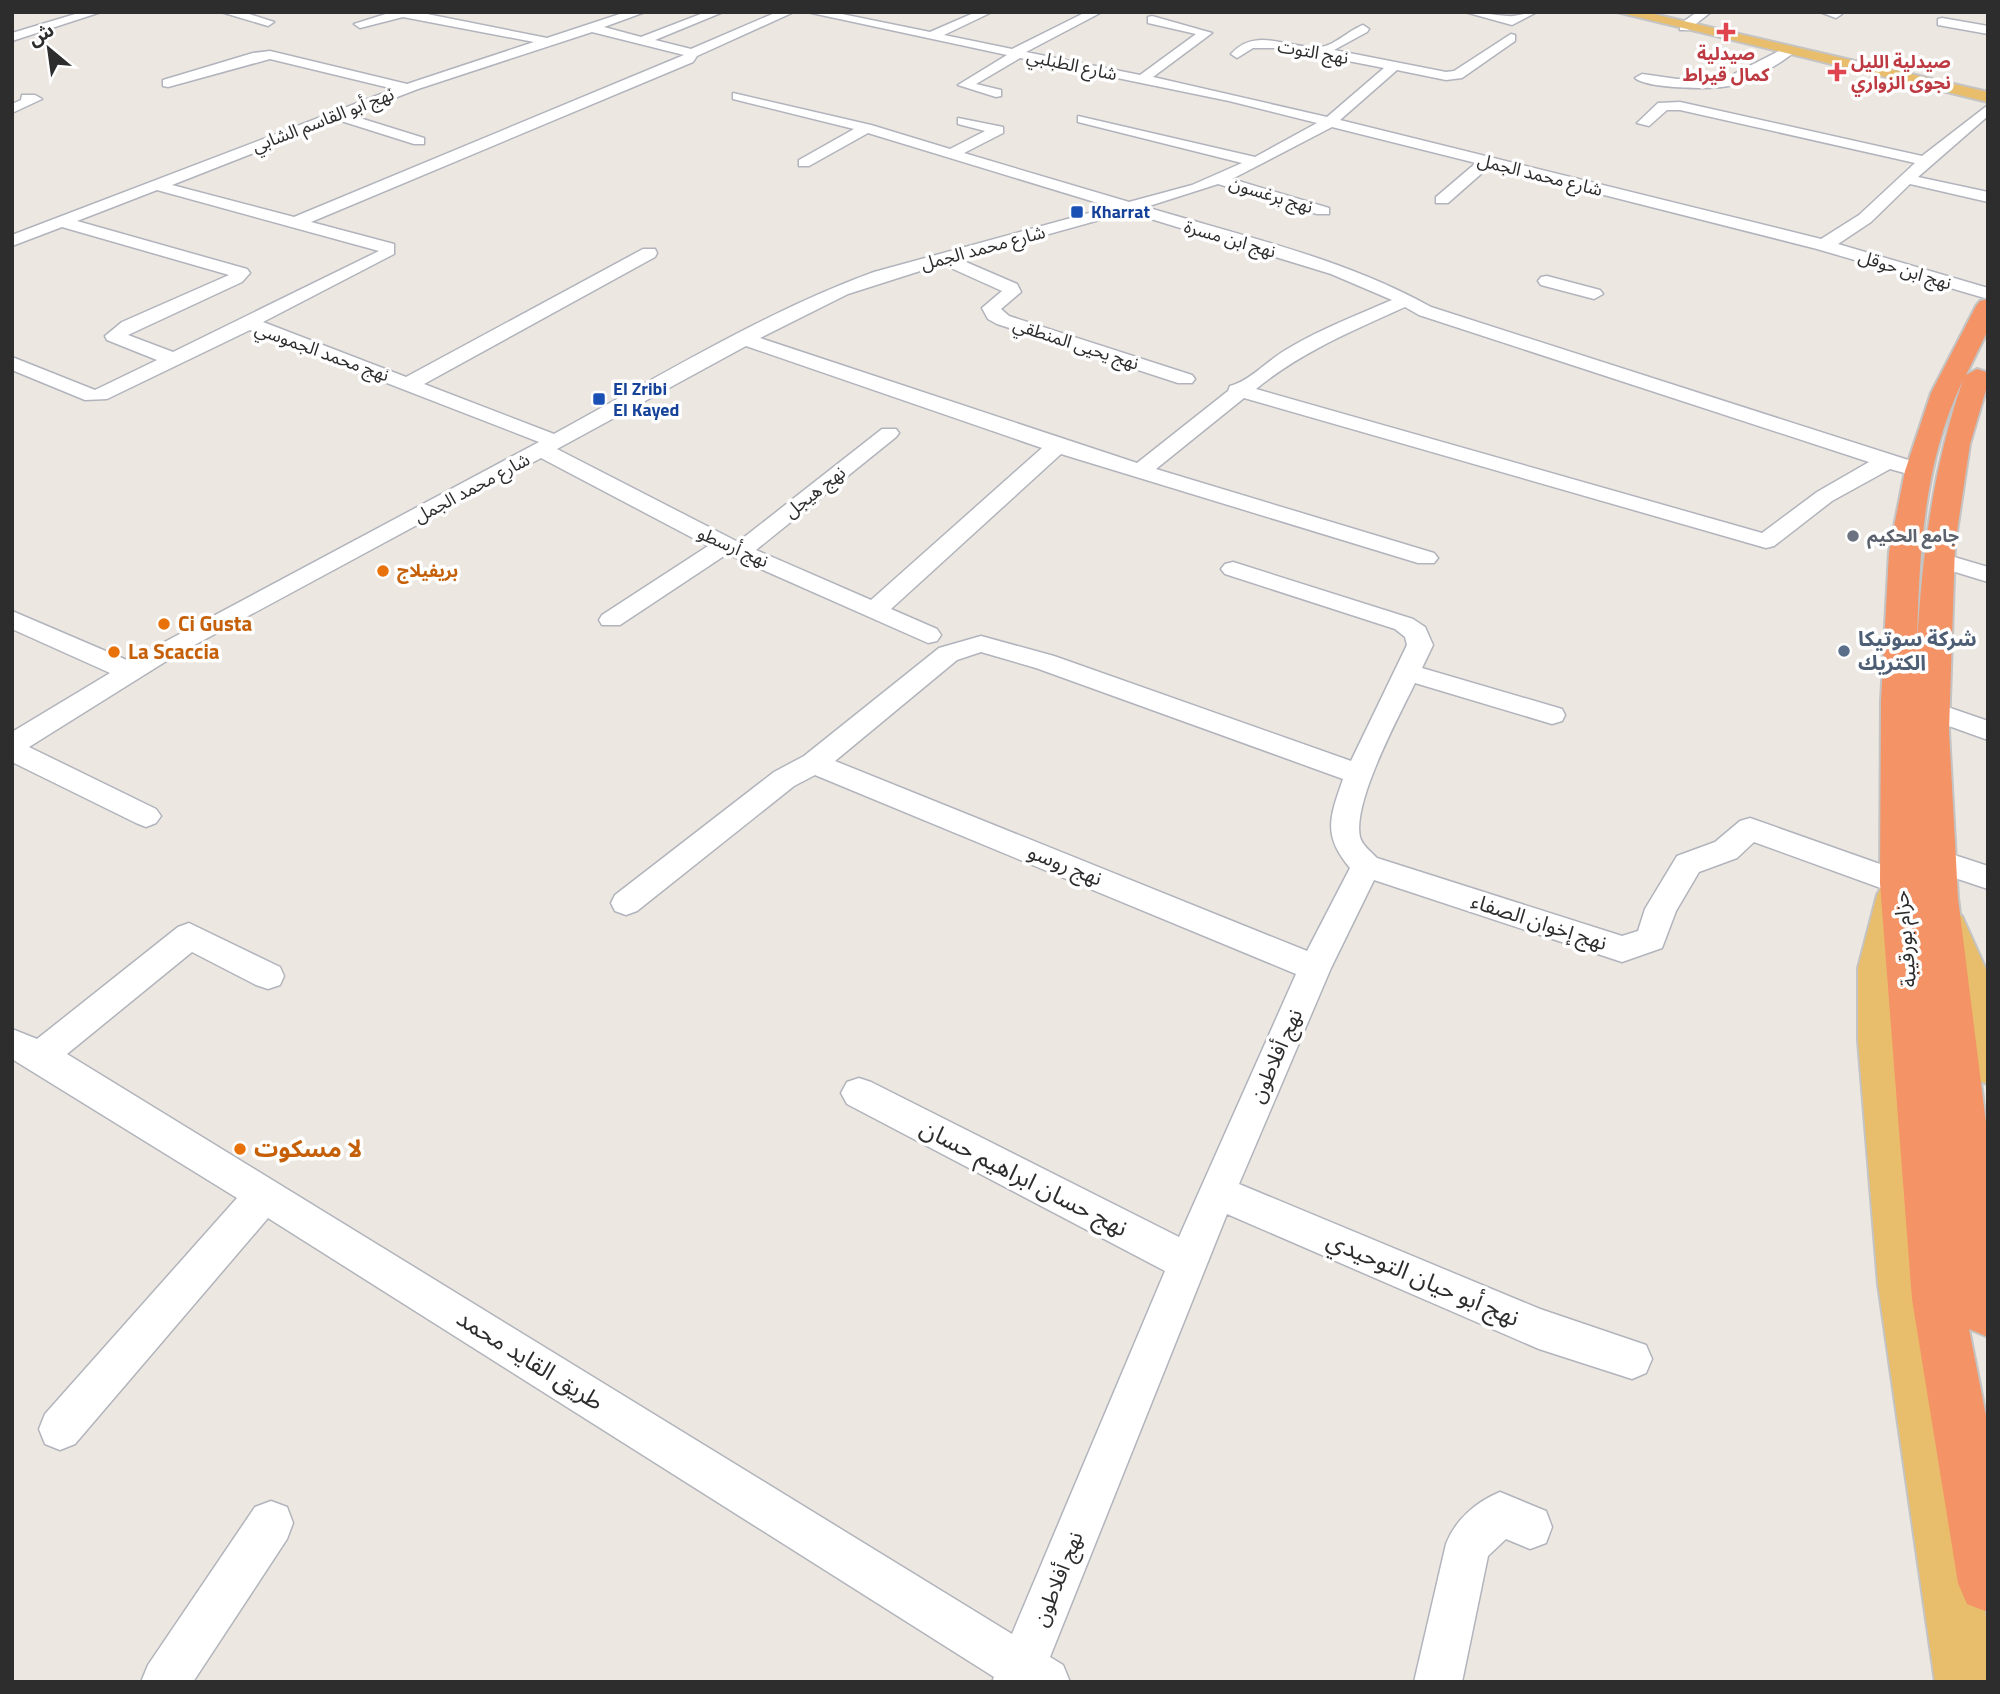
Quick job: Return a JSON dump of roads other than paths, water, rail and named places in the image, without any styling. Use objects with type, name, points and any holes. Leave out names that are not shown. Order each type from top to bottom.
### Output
[{"type":"highway","name":"حزام بورقيبة","points":[[1963,1305],[1949,1027],[1923,880],[1898,701],[1904,552],[1904,466],[1988,306]]},
{"type":"highway","name":"حزام بورقيبة","points":[[1988,353],[1969,398],[1948,481],[1937,559],[1923,880],[1988,1583]]},
{"type":"main road","points":[[1624,12],[1988,99]]},
{"type":"main road","points":[[1923,880],[1976,998],[1988,1065]]},
{"type":"main road","points":[[1923,880],[1879,968],[1880,1040],[1903,1284],[1966,1682]]},
{"type":"street","points":[[12,37],[95,12]]},
{"type":"street","points":[[227,12],[268,22]]},
{"type":"street","name":"نهج أبو القاسم الشابي","points":[[15,238],[408,88],[639,12]]},
{"type":"street","points":[[641,41],[717,12]]},
{"type":"street","points":[[299,221],[688,59],[692,53],[788,12]]},
{"type":"street","name":"شارع الطبلبي","points":[[813,12],[934,35],[1329,122]]},
{"type":"street","points":[[864,21],[884,12]]},
{"type":"street","points":[[934,35],[986,12]]},
{"type":"street","points":[[996,93],[965,85],[1016,53],[1096,12]]},
{"type":"street","points":[[1471,12],[1512,21],[1531,12]]},
{"type":"street","points":[[1685,27],[1704,12]]},
{"type":"street","points":[[360,24],[403,13],[548,41]]},
{"type":"street","points":[[1141,80],[1206,33],[1152,20]]},
{"type":"street","points":[[1942,22],[1988,30]]},
{"type":"street","points":[[592,28],[692,53]]},
{"type":"street","points":[[1322,52],[1363,29]]},
{"type":"street","name":"نهج التوت","points":[[1237,54],[1250,44],[1283,41],[1393,67],[1457,75],[1511,38]]},
{"type":"street","points":[[1642,78],[1676,83],[1729,82],[1789,51]]},
{"type":"street","points":[[168,83],[257,56],[270,55],[408,88]]},
{"type":"street","name":"نهج التوت","points":[[1329,122],[1393,67]]},
{"type":"street","points":[[989,71],[1008,75]]},
{"type":"street","name":"نهج ابن مسرة","points":[[738,96],[866,128],[1123,208],[1339,271],[1436,315],[1904,466]]},
{"type":"street","points":[[12,108],[35,99],[27,98]]},
{"type":"street","points":[[1644,123],[1663,106],[1680,106],[1757,130],[1926,161]]},
{"type":"street","points":[[1823,245],[1845,235],[1880,208],[1926,161],[1988,109]]},
{"type":"street","points":[[337,115],[419,141]]},
{"type":"street","points":[[1083,119],[1256,162]]},
{"type":"street","points":[[951,154],[998,130],[964,121]]},
{"type":"street","name":"شارع محمد الجمل","points":[[12,748],[128,671],[550,446],[744,339],[842,289],[1220,180],[1329,122],[1823,245]]},
{"type":"street","points":[[804,163],[866,128]]},
{"type":"street","points":[[1296,141],[1344,133],[1392,138]]},
{"type":"street","points":[[1442,200],[1486,162]]},
{"type":"street","points":[[1908,179],[1988,197]]},
{"type":"street","name":"نهج برغسون","points":[[1220,180],[1322,211]]},
{"type":"street","points":[[156,185],[299,221],[388,248],[386,254],[263,313],[249,323]]},
{"type":"street","points":[[61,222],[241,272],[236,278],[128,326],[114,336],[176,360]]},
{"type":"street","name":"نهج ابن حوقل","points":[[1823,245],[1988,294]]},
{"type":"street","points":[[408,384],[649,253]]},
{"type":"street","name":"نهج يحيى المنطقي","points":[[944,259],[1011,288],[1012,292],[991,307],[993,314],[1003,320],[1185,379]]},
{"type":"street","points":[[1547,281],[1594,294]]},
{"type":"street","points":[[1139,472],[1237,390],[1317,339],[1402,300]]},
{"type":"street","name":"نهج محمد الجموسي","points":[[12,363],[92,396],[108,393],[249,323],[408,384],[550,446]]},
{"type":"street","points":[[744,339],[1057,446],[1426,558]]},
{"type":"street","points":[[1237,390],[1766,541],[1796,513],[1839,485],[1904,466]]},
{"type":"street","name":"نهج هيجل","points":[[611,620],[733,548],[889,433]]},
{"type":"street","name":"نهج أرسطو","points":[[550,446],[733,548],[928,635]]},
{"type":"street","points":[[876,610],[1057,446]]},
{"type":"street","points":[[1937,559],[1988,575]]},
{"type":"street","points":[[1233,569],[1404,624],[1416,633],[1420,645],[1359,774],[1344,818],[1345,839],[1366,866]]},
{"type":"street","points":[[12,620],[128,671]]},
{"type":"street","points":[[626,903],[784,779],[814,763],[948,654],[981,644],[1045,662],[1359,774]]},
{"type":"street","points":[[1409,673],[1552,715]]},
{"type":"street","points":[[1930,710],[1988,732]]},
{"type":"street","points":[[12,748],[146,816]]},
{"type":"street","name":"نهج روسو","points":[[814,763],[1315,968]]},
{"type":"street","name":"نهج إخوان الصفاء","points":[[1366,866],[1622,948],[1651,939],[1661,909],[1688,863],[1726,849],[1750,829],[1923,880]]},
{"type":"street","name":"نهج أفلاطون","points":[[1028,1677],[1217,1192],[1315,968],[1366,866]]},
{"type":"street","points":[[1923,880],[1988,878]]},
{"type":"street","points":[[26,1050],[189,936],[268,976]]},
{"type":"street","name":"طريق القايد محمد","points":[[26,1050],[265,1194],[1028,1677]]},
{"type":"street","name":"نهج حسان ابراهيم حسان","points":[[859,1093],[1188,1262]]},
{"type":"street","name":"نهج أبو حيان التوحيدي","points":[[1217,1192],[1539,1329],[1632,1359]]},
{"type":"street","points":[[60,1429],[265,1194]]},
{"type":"street","points":[[1438,1682],[1468,1544],[1500,1514],[1530,1527]]},
{"type":"street","points":[[165,1682],[271,1523]]},
{"type":"place","name":"صيدلية كمال قيراط","points":[[1726,32]]},
{"type":"place","name":"صيدلية الليل نجوى الزواري","points":[[1837,72]]},
{"type":"place","name":"Kharrat","points":[[1077,212]]},
{"type":"place","name":"El Zribi El Kayed","points":[[599,399]]},
{"type":"place","name":"جامع الحكيم","points":[[1853,536]]},
{"type":"place","name":"بريفيلاج","points":[[383,571]]},
{"type":"place","name":"Ci Gusta","points":[[164,624]]},
{"type":"place","name":"شركة سوتيكا الكتريك","points":[[1844,651]]},
{"type":"place","name":"La Scaccia","points":[[114,652]]},
{"type":"place","name":"لا مسكوت","points":[[240,1149]]}]
